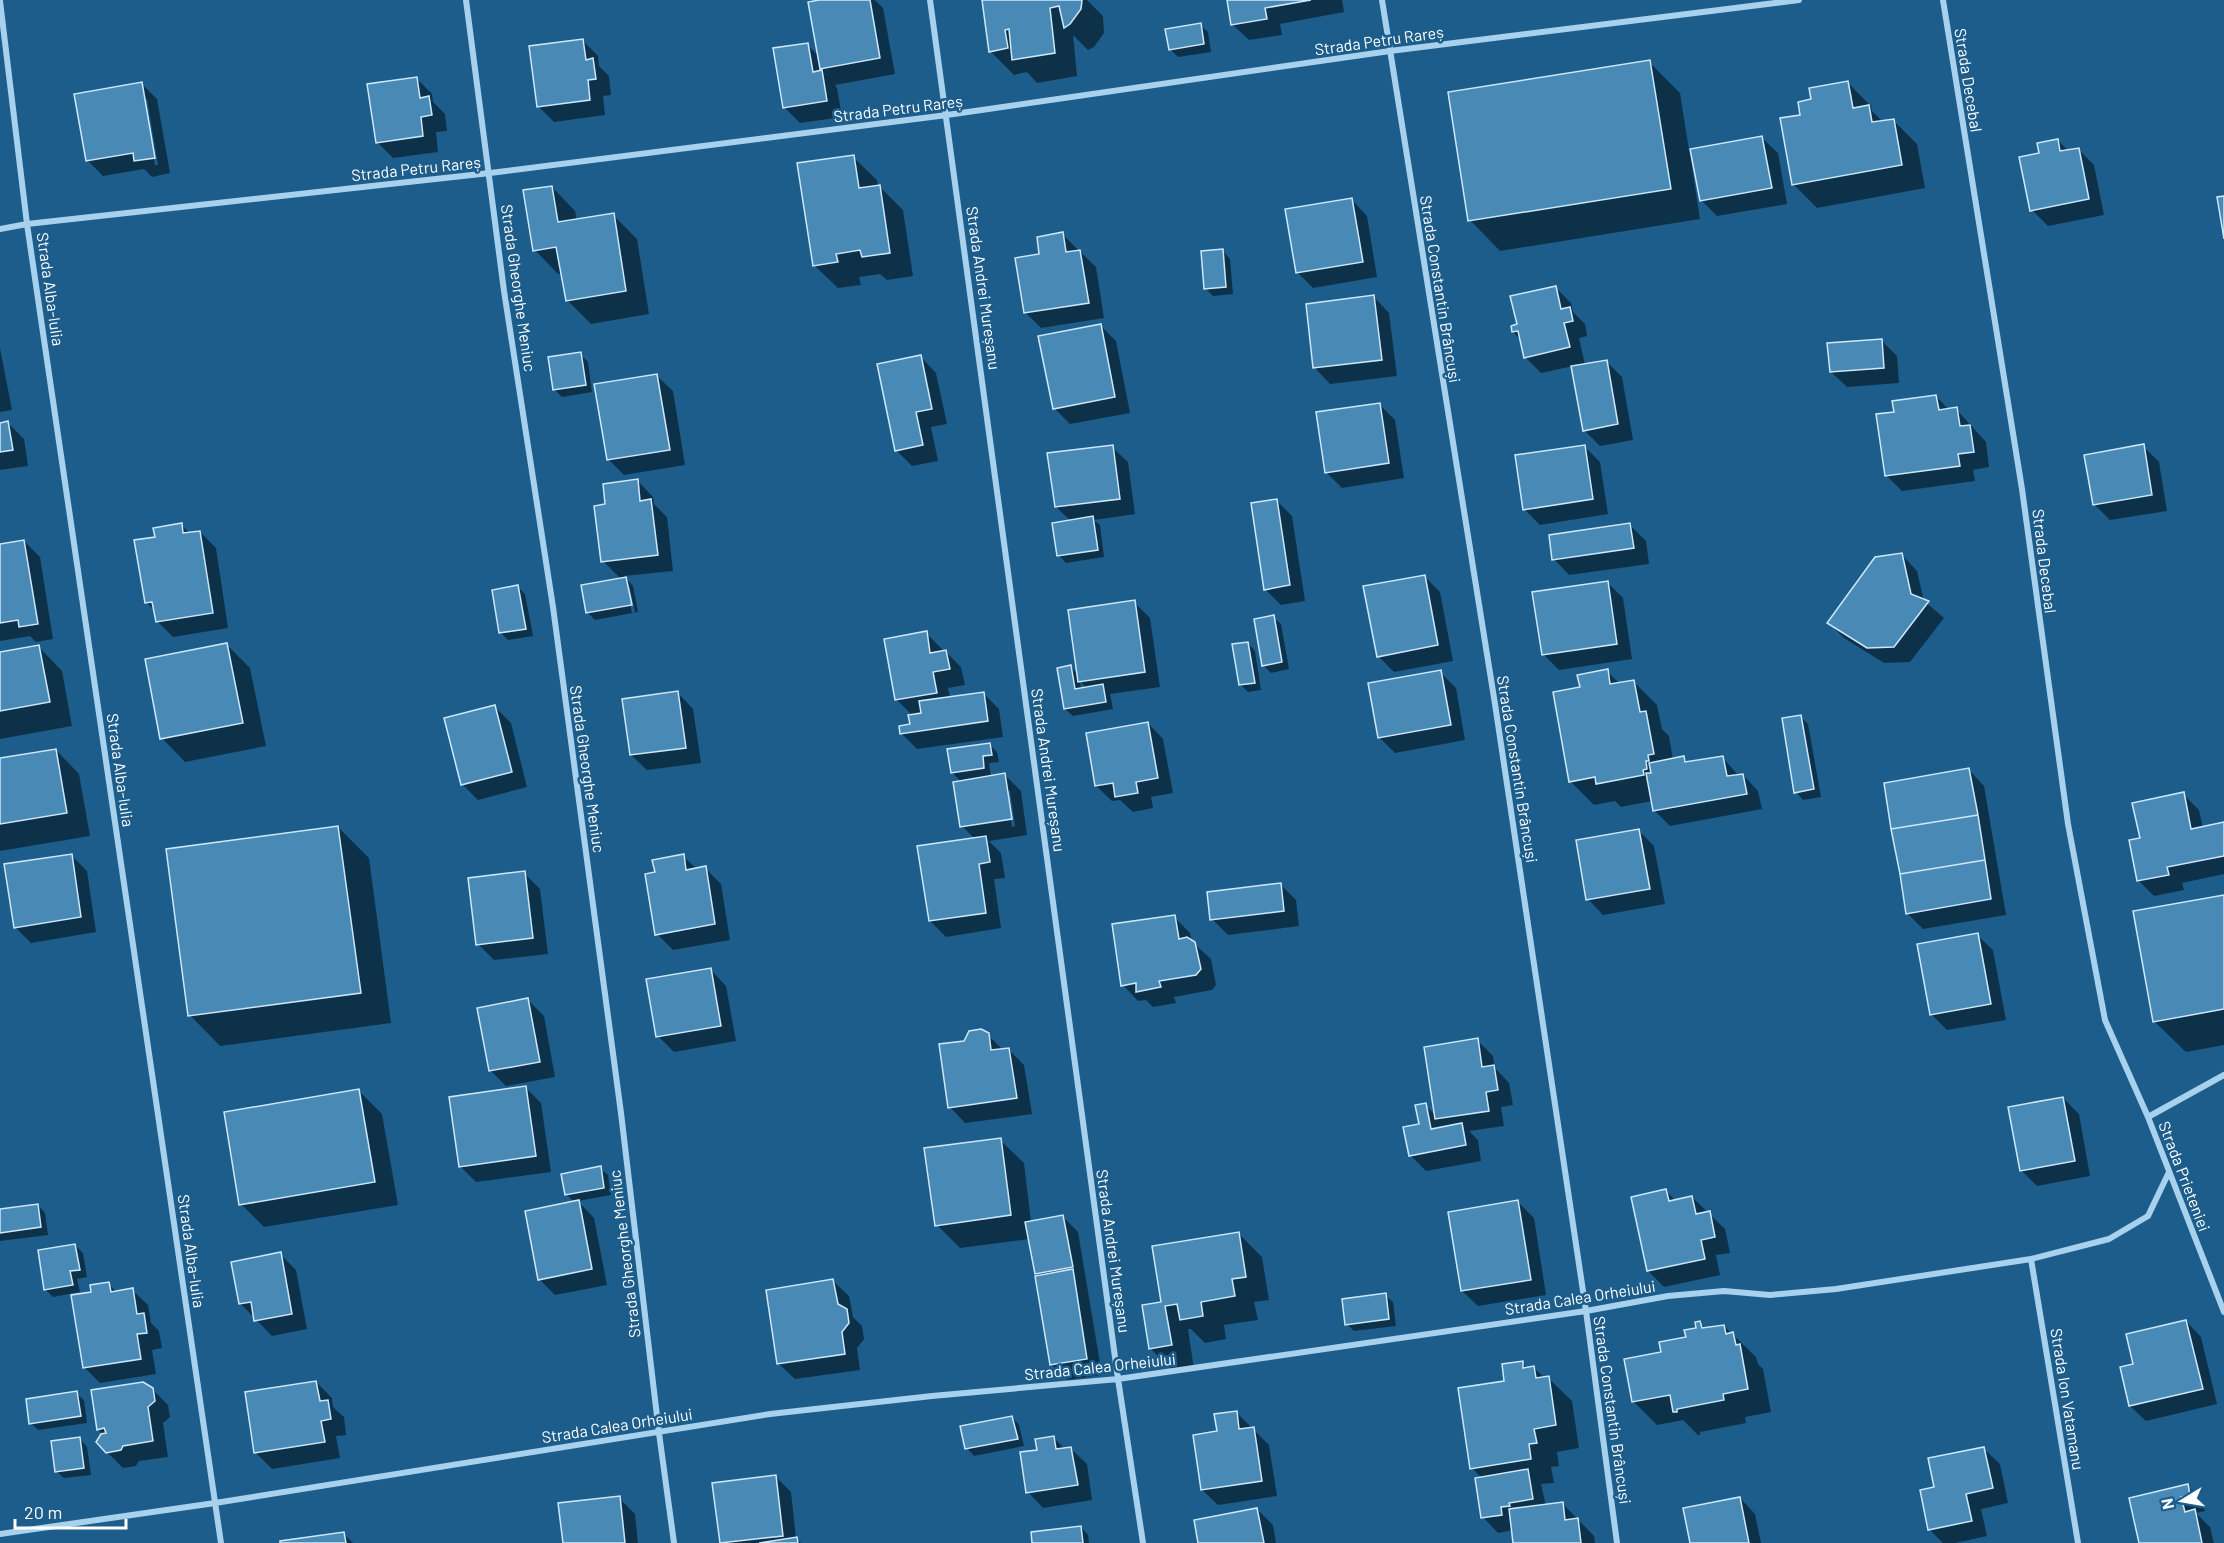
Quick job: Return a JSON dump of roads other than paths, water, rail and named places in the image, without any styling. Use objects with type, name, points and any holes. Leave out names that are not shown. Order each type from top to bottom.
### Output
[{"type":"street","name":"Strada Gheorghe Meniuc","points":[[466,0],[504,291],[553,607],[621,1113],[674,1543]]},
{"type":"street","name":"Strada Andrei Mureșanu","points":[[930,0],[1118,1379],[1143,1543]]},
{"type":"street","name":"Strada Constantin Brâncuși","points":[[1382,0],[1496,716],[1586,1311],[1617,1543]]},
{"type":"street","name":"Strada Petru Rareș","points":[[0,229],[27,224],[490,173],[947,116],[1390,51],[1799,0]]},
{"type":"street","name":"Strada Decebal","points":[[1943,0],[2022,489],[2068,824],[2105,1020],[2148,1117]]},
{"type":"street","name":"Strada Alba-Iulia","points":[[0,1],[27,224],[221,1543]]},
{"type":"street","points":[[2148,1117],[2224,1075]]},
{"type":"street","name":"Strada Prieteniei","points":[[2148,1117],[2224,1312]]},
{"type":"street","name":"Strada Calea Orheiului","points":[[0,1534],[215,1503],[793,1412],[932,1396],[1118,1379],[1586,1311],[1668,1296],[1724,1291],[1770,1295],[1836,1289],[2031,1259],[2109,1239],[2148,1215],[2169,1172]]},
{"type":"street","name":"Strada Ion Vatamanu","points":[[2031,1259],[2079,1543]]}]
